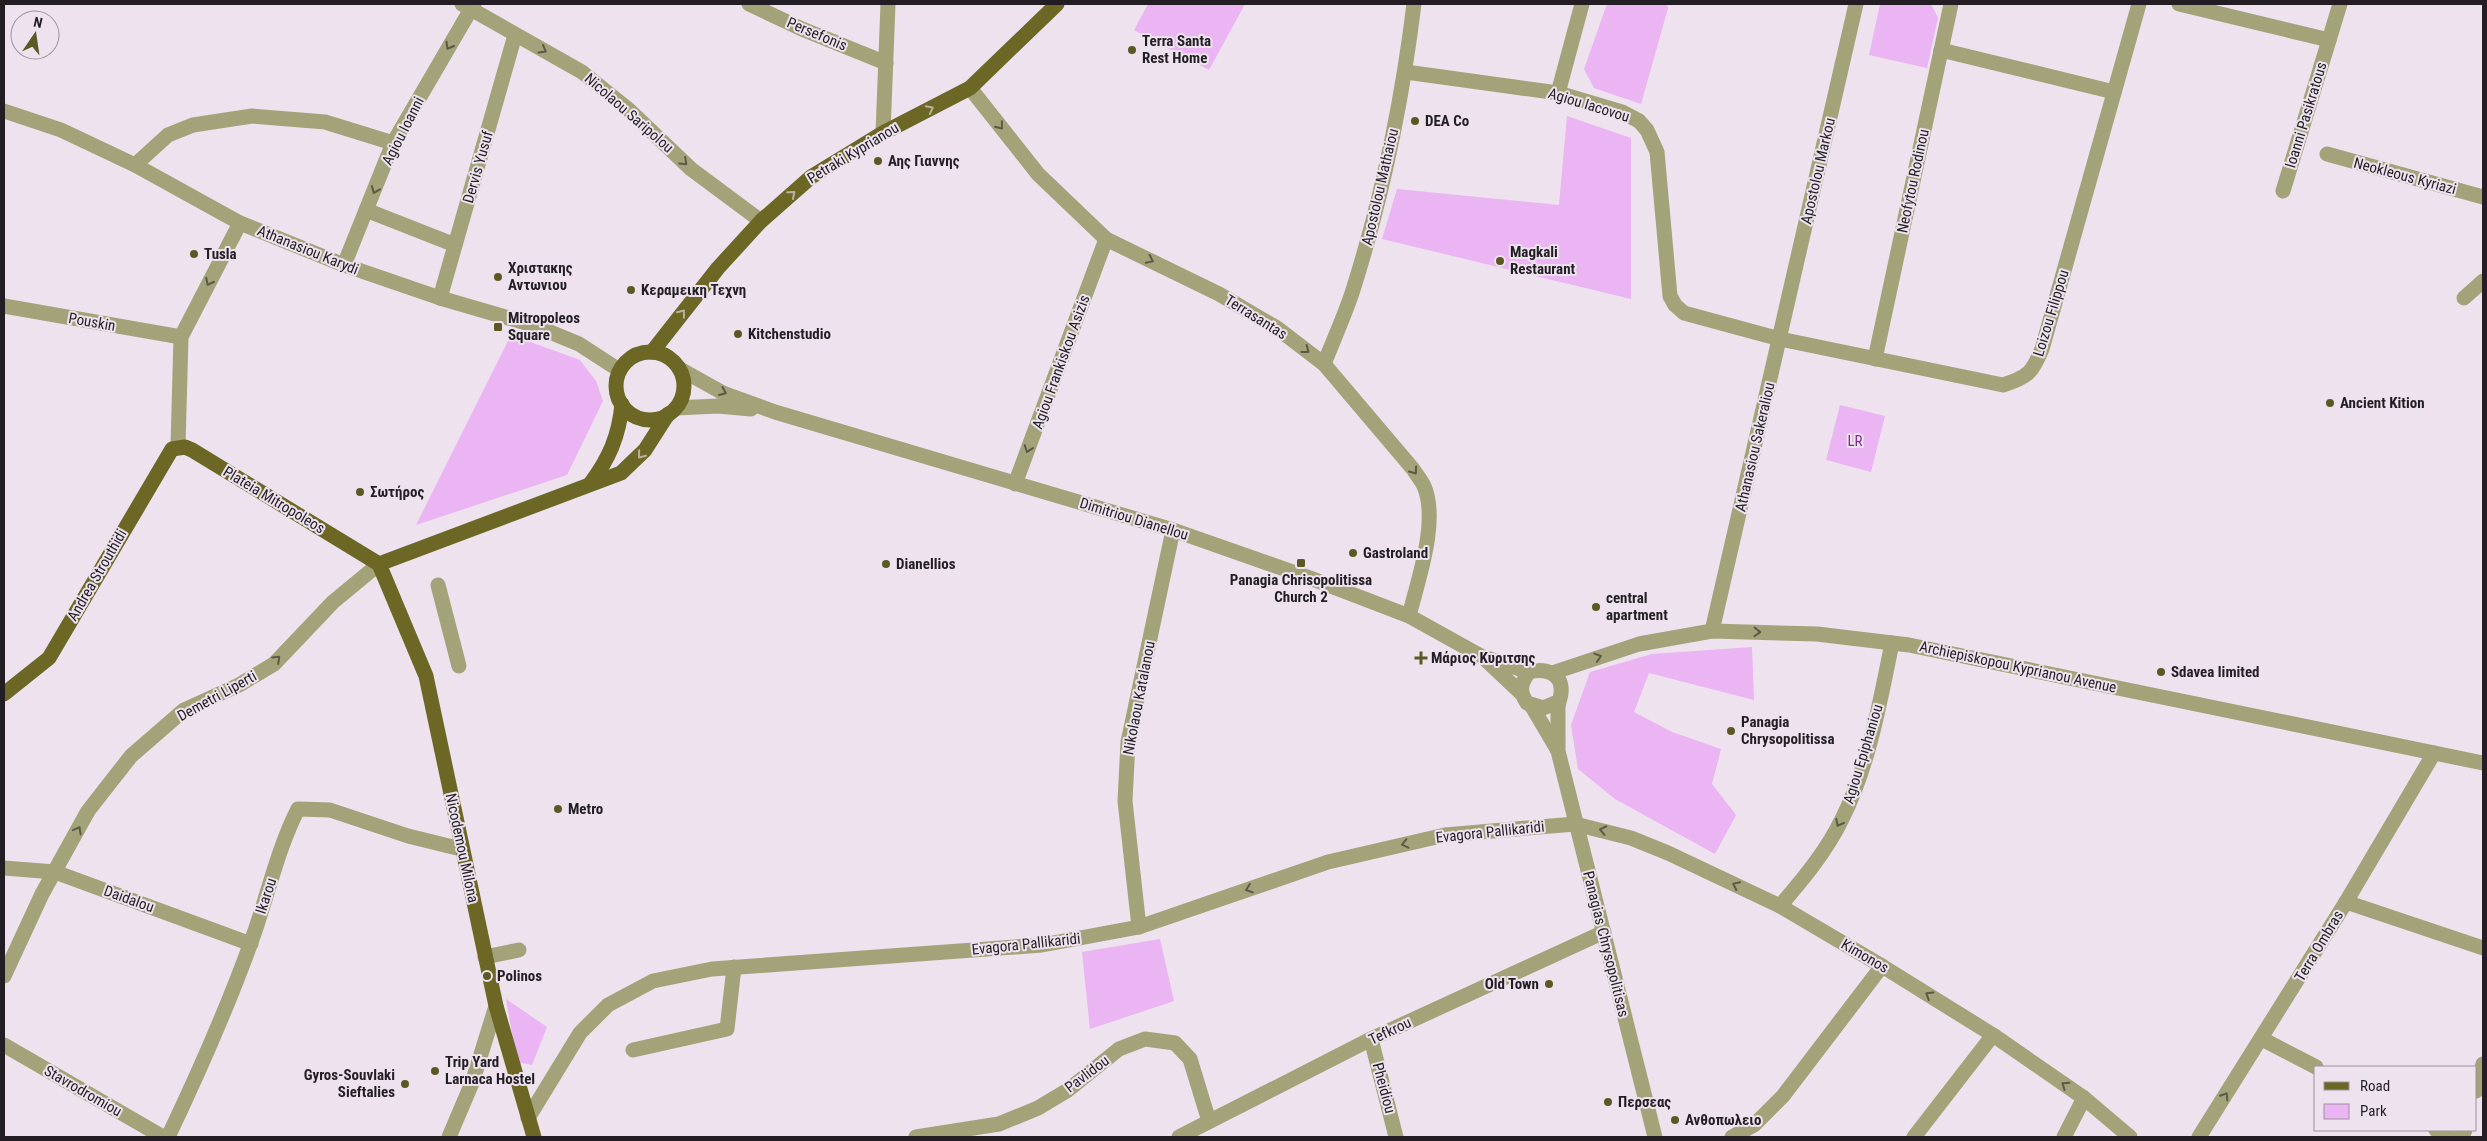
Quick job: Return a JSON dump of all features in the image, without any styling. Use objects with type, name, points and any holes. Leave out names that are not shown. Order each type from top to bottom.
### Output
[{"type":"main road","name":"Petraki Kyprianou","points":[[652,352],[718,268],[761,221],[811,177],[882,133],[970,88],[1057,4]]},
{"type":"main road","points":[[379,564],[621,473],[636,462],[672,411],[684,390],[680,369],[673,360],[663,354],[652,352],[633,356],[620,370],[616,391],[622,404],[637,417],[649,420],[672,411]]},
{"type":"main road","points":[[590,484],[606,463],[613,447],[622,404]]},
{"type":"main road","name":"Plateia Mitropoleos","points":[[178,446],[192,450],[379,564]]},
{"type":"main road","name":"Andrea Strouthidi","points":[[4,694],[48,658],[167,454],[172,448],[178,446]]},
{"type":"main road","name":"Nicodemou Milona","points":[[379,564],[426,676],[461,849],[496,1006],[534,1137]]},
{"type":"street","name":"Persefonis","points":[[749,4],[802,29],[886,63]]},
{"type":"street","points":[[882,133],[888,4]]},
{"type":"street","name":"Apostolou Mathaiou","points":[[1324,364],[1352,294],[1373,221],[1406,72],[1414,4]]},
{"type":"street","points":[[1558,93],[1582,4]]},
{"type":"street","name":"Apostolou Markou","points":[[1780,339],[1856,4]]},
{"type":"street","name":"Neofytou Rodinou","points":[[1874,359],[1952,4]]},
{"type":"street","name":"Loizou Filippou","points":[[1780,339],[2004,385],[2025,378],[2035,367],[2042,349],[2139,4]]},
{"type":"street","points":[[2179,4],[2329,40]]},
{"type":"street","name":"Ioanni Pasikratous","points":[[2283,190],[2340,4]]},
{"type":"street","name":"Nicolaou Saripolou","points":[[468,6],[515,35],[582,72],[628,109],[691,169],[761,221]]},
{"type":"street","name":"Agiou Ioanni","points":[[344,265],[393,143],[468,6]]},
{"type":"street","name":"Dervis Yusuf","points":[[440,298],[515,35]]},
{"type":"street","points":[[1941,50],[2114,92]]},
{"type":"street","name":"Agiou Iacovou","points":[[1406,72],[1558,93],[1622,112],[1639,121],[1647,130],[1657,152],[1670,296],[1675,306],[1684,313],[1704,320],[1780,339]]},
{"type":"street","name":"Terrasantas","points":[[970,88],[1038,174],[1106,239],[1219,294],[1277,328],[1324,364],[1413,469],[1424,486],[1429,510],[1428,534],[1410,616]]},
{"type":"street","name":"Athanasiou Karydi","points":[[4,111],[61,130],[135,164],[240,223],[344,265],[440,298],[533,325],[578,344],[620,370]]},
{"type":"street","points":[[135,164],[168,135],[193,125],[252,116],[325,122],[393,143]]},
{"type":"street","name":"Neokleous Kyriazi","points":[[2327,154],[2483,197]]},
{"type":"street","points":[[366,210],[455,245]]},
{"type":"street","points":[[178,446],[180,337],[240,223]]},
{"type":"street","name":"Agiou Frankiskou Asizis","points":[[1015,484],[1106,239]]},
{"type":"street","points":[[2464,298],[2483,281]]},
{"type":"street","name":"Pouskin","points":[[4,306],[180,337]]},
{"type":"street","name":"Athanasiou Sakeraliou","points":[[1712,631],[1780,339]]},
{"type":"street","name":"Dimitriou Dianellou","points":[[680,369],[723,393],[775,412],[1173,530],[1310,578],[1410,616],[1481,656],[1528,672]]},
{"type":"street","name":"Dimitriou Dianellou","points":[[672,411],[718,406],[775,412]]},
{"type":"street","name":"Nikolaou Katalanou","points":[[1139,927],[1124,801],[1128,742],[1173,530]]},
{"type":"street","name":"Demetri Liperti","points":[[4,976],[55,872],[88,811],[131,756],[184,710],[239,685],[274,664],[333,602],[379,564]]},
{"type":"street","points":[[438,585],[459,666]]},
{"type":"street","name":"Archiepiskopou Kyprianou Avenue","points":[[1528,672],[1540,669],[1552,673],[1639,644],[1712,631],[1817,634],[1892,643],[2483,763]]},
{"type":"street","name":"Agiou Epiphaniou","points":[[1780,906],[1827,846],[1842,819],[1856,785],[1879,703],[1892,643]]},
{"type":"street","name":"Dimitriou Dianellou","points":[[1481,656],[1521,693]]},
{"type":"street","points":[[1528,672],[1523,680],[1521,693],[1531,705],[1543,708],[1558,702],[1561,692],[1560,682],[1552,673]]},
{"type":"street","name":"Panagias Chrysopolitisas","points":[[1558,702],[1558,751],[1655,1137]]},
{"type":"street","name":"Panagias Chrysopolitisas","points":[[1531,705],[1558,751]]},
{"type":"street","name":"Terra Ombras","points":[[2199,1137],[2262,1040],[2434,753]]},
{"type":"street","name":"Ikarou","points":[[168,1137],[209,1051],[251,944],[287,831],[298,809],[330,810],[408,836],[461,849]]},
{"type":"street","name":"Evagora Pallikaridi","points":[[528,1118],[580,1034],[608,1006],[653,981],[712,969],[1042,945],[1139,927],[1328,862],[1444,835],[1575,824]]},
{"type":"street","name":"Kimonos","points":[[1575,824],[1610,831],[1641,842],[1780,906],[1993,1034],[2084,1098],[2130,1137]]},
{"type":"street","name":"Daidalou","points":[[4,868],[55,872],[251,944]]},
{"type":"street","points":[[2346,902],[2483,948]]},
{"type":"street","name":"Tefkrou","points":[[1179,1137],[1195,1133],[1209,1121],[1371,1039],[1604,932]]},
{"type":"street","points":[[485,957],[519,950]]},
{"type":"street","points":[[1732,1137],[1754,1125],[1783,1096],[1882,966]]},
{"type":"street","points":[[633,1050],[727,1029],[734,967]]},
{"type":"street","points":[[449,1137],[472,1082],[496,1006]]},
{"type":"street","points":[[1914,1137],[1993,1034]]},
{"type":"street","name":"Pavlidou","points":[[916,1137],[999,1124],[1038,1108],[1068,1090],[1119,1050],[1145,1039],[1175,1043],[1190,1059],[1209,1121]]},
{"type":"street","name":"Pheidiou","points":[[1371,1039],[1396,1137]]},
{"type":"street","points":[[2262,1040],[2314,1067]]},
{"type":"street","name":"Stavrodromiou","points":[[4,1045],[163,1137]]},
{"type":"street","points":[[2477,1086],[2483,1064]]},
{"type":"street","points":[[2064,1137],[2084,1098]]},
{"type":"street","points":[[2438,1131],[2450,1137]]},
{"type":"green space","points":[[1148,4],[1245,4],[1209,70],[1134,30]]},
{"type":"green space","points":[[1607,4],[1667,4],[1668,8],[1641,104],[1594,88],[1584,69]]},
{"type":"green space","points":[[1880,4],[1931,4],[1938,18],[1927,68],[1869,55]]},
{"type":"green space","points":[[1567,116],[1631,138],[1631,299],[1382,239],[1397,189],[1559,205]]},
{"type":"green space","points":[[511,335],[580,360],[596,381],[603,401],[567,475],[416,525]]},
{"type":"green space","name":"LR","points":[[1840,405],[1885,416],[1871,472],[1826,460]]},
{"type":"green space","points":[[1752,647],[1754,700],[1649,673],[1634,712],[1672,732],[1721,749],[1712,784],[1736,815],[1715,854],[1615,799],[1578,769],[1571,725],[1590,672],[1652,654]]},
{"type":"green space","points":[[1160,939],[1174,1001],[1090,1029],[1082,952]]},
{"type":"green space","points":[[506,999],[547,1027],[532,1065],[517,1062]]},
{"type":"place","name":"Terra Santa Rest Home","points":[[1132,50]]},
{"type":"place","name":"DEA Co","points":[[1415,121]]},
{"type":"place","name":"Αης Γιαννης","points":[[878,161]]},
{"type":"place","name":"Tusla","points":[[194,254]]},
{"type":"place","name":"Magkali Restaurant","points":[[1500,261]]},
{"type":"place","name":"Χριστακης Αντωνιου","points":[[498,277]]},
{"type":"place","name":"Κεραμεικη Τεχνη","points":[[631,290]]},
{"type":"place","name":"Mitropoleos Square","points":[[498,327]]},
{"type":"place","name":"Kitchenstudio","points":[[738,334]]},
{"type":"place","name":"Ancient Kition","points":[[2330,403]]},
{"type":"place","name":"Σωτήρος","points":[[360,492]]},
{"type":"place","name":"Gastroland","points":[[1353,553]]},
{"type":"place","name":"Panagia Chrisopolitissa Church 2","points":[[1301,563]]},
{"type":"place","name":"Dianellios","points":[[886,564]]},
{"type":"place","name":"central apartment","points":[[1596,607]]},
{"type":"place","name":"Μάριος Κυριτσης","points":[[1421,658]]},
{"type":"place","name":"Sdavea limited","points":[[2161,672]]},
{"type":"place","name":"Panagia Chrysopolitissa","points":[[1731,731]]},
{"type":"place","name":"Metro","points":[[558,809]]},
{"type":"place","name":"Polinos","points":[[487,976]]},
{"type":"place","name":"Old Town","points":[[1549,984]]},
{"type":"place","name":"Trip Yard Larnaca Hostel","points":[[435,1071]]},
{"type":"place","name":"Gyros-Souvlaki Sieftalies","points":[[405,1084]]},
{"type":"place","name":"Περσεας","points":[[1608,1102]]},
{"type":"place","name":"Ανθοπωλειο","points":[[1675,1120]]}]
